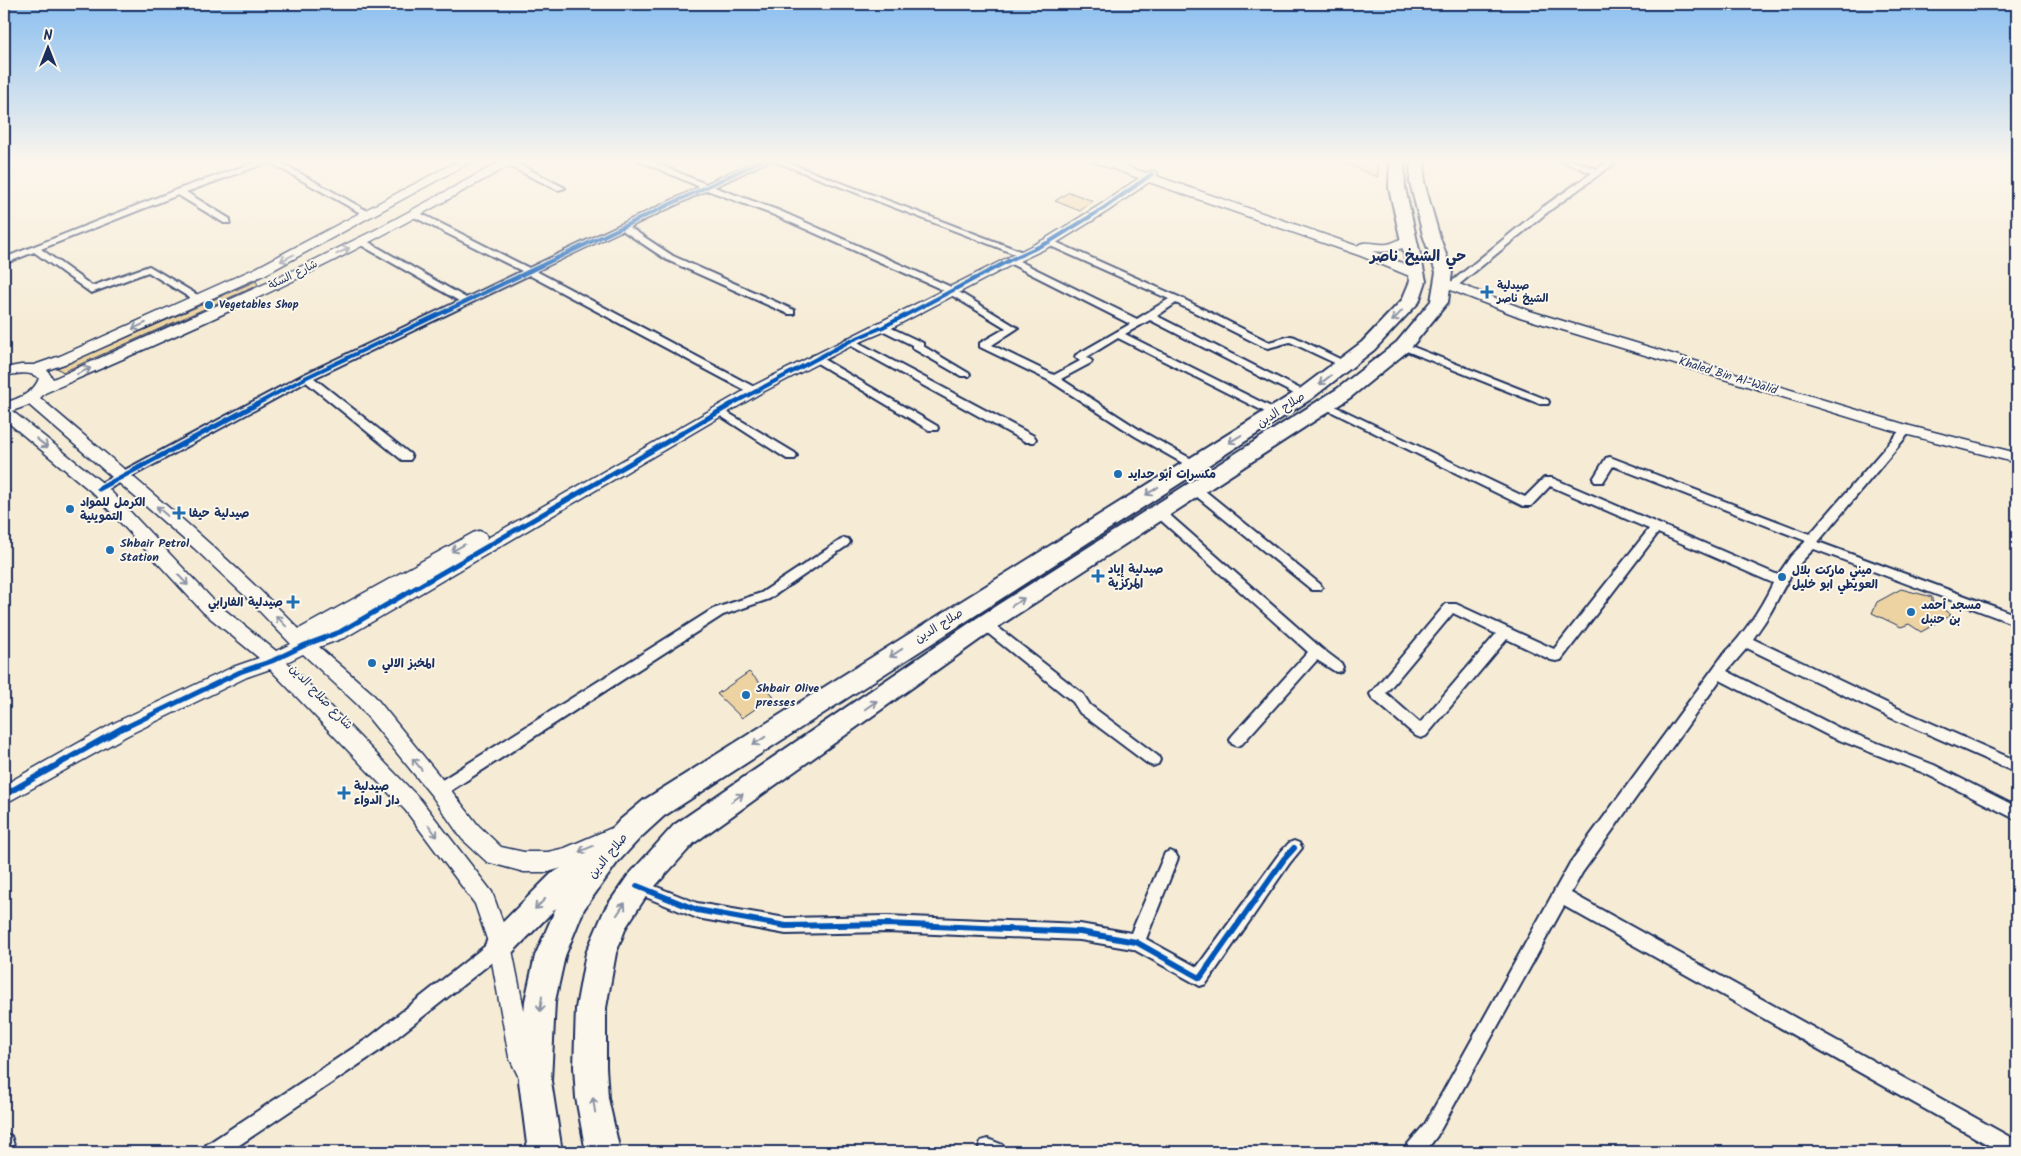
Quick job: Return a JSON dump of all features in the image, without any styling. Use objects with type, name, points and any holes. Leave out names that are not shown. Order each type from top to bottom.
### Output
[{"type":"highway","name":"صلاح الدين","points":[[603,1152],[592,1098],[590,1067],[591,1008],[601,953],[615,919],[637,886],[684,834],[985,624],[1160,513],[1190,480],[1368,346],[1410,302],[1418,281],[1403,214]]},
{"type":"highway","name":"صلاح الدين","points":[[546,1152],[535,1081],[540,1001],[550,956],[573,901],[607,854],[630,829],[654,808],[1190,480],[1326,405],[1384,363],[1403,346],[1439,302],[1448,284],[1426,214]]},
{"type":"highway","points":[[500,945],[561,882],[607,854]]},
{"type":"street","points":[[4,262],[124,214]]},
{"type":"street","points":[[216,214],[227,221]]},
{"type":"street","name":"شارع السكة","points":[[4,371],[35,370],[65,359],[262,271],[369,214]]},
{"type":"street","points":[[415,214],[527,270],[750,389]]},
{"type":"street","name":"شارع السكة","points":[[4,408],[220,310],[362,242],[415,214]]},
{"type":"street","points":[[99,489],[307,377],[527,270],[648,214]]},
{"type":"street","points":[[779,214],[950,290],[1013,328],[984,345],[1054,379],[1139,434],[1316,587]]},
{"type":"street","points":[[913,214],[1016,254],[1136,323]]},
{"type":"street","points":[[4,795],[121,730],[301,641],[330,621],[400,580],[750,389],[883,327],[1016,254],[1082,214]]},
{"type":"street","points":[[1016,254],[1049,242],[1094,214]]},
{"type":"street","points":[[1257,214],[1417,274]]},
{"type":"street","points":[[1264,214],[1377,249],[1399,246],[1409,239]]},
{"type":"street","points":[[1448,284],[1540,214]]},
{"type":"street","points":[[621,226],[670,258],[791,312]]},
{"type":"street","points":[[362,242],[465,301]]},
{"type":"street","points":[[1049,242],[1176,298],[1268,345],[1290,339],[1345,364]]},
{"type":"street","points":[[35,249],[91,290],[149,269],[198,299]]},
{"type":"street","name":"Khaled Bin Al-Walid","points":[[1448,284],[1525,314],[1906,430],[2017,458]]},
{"type":"street","points":[[301,641],[340,632],[720,411],[750,389],[809,352],[950,290]]},
{"type":"street","points":[[1054,379],[1087,361],[1080,357],[1150,316],[1176,298]]},
{"type":"street","points":[[1150,316],[1304,396]]},
{"type":"street","points":[[883,327],[919,345],[916,346],[966,374]]},
{"type":"street","points":[[1117,334],[1277,414]]},
{"type":"street","points":[[850,341],[1030,439]]},
{"type":"street","points":[[1403,346],[1544,402]]},
{"type":"street","points":[[816,358],[933,428]]},
{"type":"street","points":[[35,370],[42,372],[46,377],[45,383],[35,394]]},
{"type":"street","points":[[307,377],[406,457]]},
{"type":"street","name":"شارع صلاح الدين","points":[[35,394],[123,477],[242,583],[301,641],[365,699],[439,790],[470,832],[495,855],[508,860],[533,863],[555,860],[630,829]]},
{"type":"street","points":[[1326,405],[1528,503],[1548,481],[1780,582]]},
{"type":"street","points":[[720,411],[791,456]]},
{"type":"street","name":"شارع صلاح الدين","points":[[4,412],[99,489],[209,607],[268,656],[413,805],[484,899],[500,945],[521,1057],[535,1081]]},
{"type":"street","points":[[1414,1152],[1431,1130],[1576,868],[1718,673],[1745,641],[1796,559],[1906,430]]},
{"type":"street","points":[[1599,479],[1610,461],[1812,542],[2017,620]]},
{"type":"street","points":[[1160,513],[1316,652],[1336,667]]},
{"type":"street","points":[[1505,632],[1421,732],[1377,694],[1451,607],[1505,632],[1556,656],[1656,528]]},
{"type":"street","points":[[439,790],[718,612],[765,596],[844,542]]},
{"type":"street","points":[[985,624],[1078,698],[1085,709],[1153,760]]},
{"type":"street","points":[[1745,641],[1892,712],[2017,767]]},
{"type":"street","points":[[1237,740],[1316,652]]},
{"type":"street","points":[[4,785],[161,699],[227,666],[268,656]]},
{"type":"street","points":[[1718,673],[1834,732],[1929,769],[2017,814]]},
{"type":"street","points":[[637,886],[697,910],[786,926],[887,924],[1070,932],[1136,942],[1200,978],[1284,859],[1294,848]]},
{"type":"street","points":[[1136,942],[1170,858]]},
{"type":"street","points":[[1561,896],[2017,1151]]},
{"type":"street","points":[[214,1152],[376,1043],[500,945]]},
{"type":"street","points":[[4,1142],[7,1152]]},
{"type":"building","points":[[256,281],[258,285],[63,372],[57,368]]},
{"type":"building","name":"مسجد أحمد بن حنبل","points":[[1901,589],[1932,597],[1932,601],[1951,615],[1921,632],[1909,624],[1901,627],[1872,613],[1877,602]]},
{"type":"building","name":"Shbair Olive presses","points":[[749,672],[774,696],[742,718],[717,694]]},
{"type":"cycle path","points":[[99,489],[307,377],[650,214]]},
{"type":"cycle path","points":[[4,795],[121,729],[240,672],[272,661],[305,645],[340,632],[754,391],[850,341],[883,327],[1010,260],[1049,242],[1094,214]]},
{"type":"cycle path","points":[[637,886],[697,910],[786,926],[887,924],[1080,932],[1136,942],[1200,978],[1284,859],[1294,848]]},
{"type":"place","name":"صيدلية الشيخ ناصر","points":[[1487,292]]},
{"type":"place","name":"Vegetables Shop","points":[[209,305]]},
{"type":"place","name":"مكسرات أبو حدايد","points":[[1118,474]]},
{"type":"place","name":"الكرمل للمواد التموينية","points":[[70,509]]},
{"type":"place","name":"صيدلية حيفا","points":[[179,513]]},
{"type":"place","name":"Shbair Petrol Station","points":[[110,550]]},
{"type":"place","name":"صيدلية إياد المركزية","points":[[1098,576]]},
{"type":"place","name":"ميني ماركت بلال العويطي ابو خليل","points":[[1782,577]]},
{"type":"place","name":"صيدلية الفارابي","points":[[293,602]]},
{"type":"place","name":"مسجد أحمد بن حنبل","points":[[1911,612]]},
{"type":"place","name":"المخبز الالي","points":[[372,663]]},
{"type":"place","name":"Shbair Olive presses","points":[[746,695]]},
{"type":"place","name":"صيدلية دار الدواء","points":[[344,793]]},
{"type":"district","name":"حي الشيخ ناصر","points":[[1418,257]]}]
